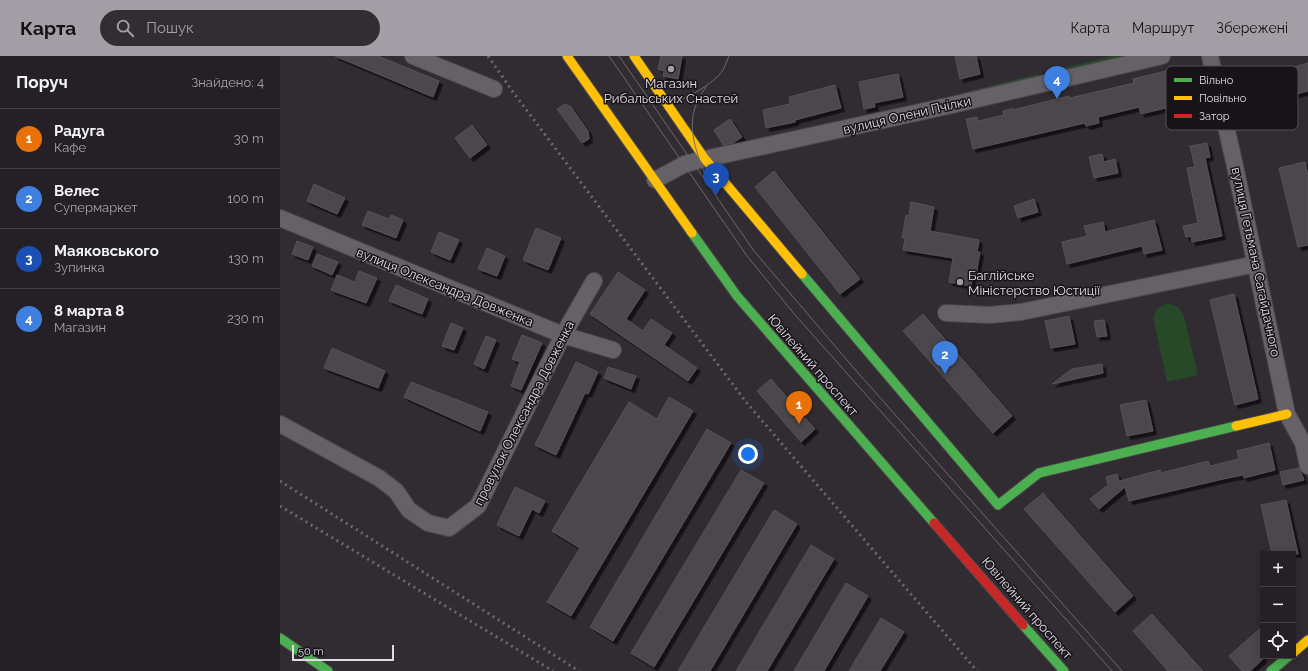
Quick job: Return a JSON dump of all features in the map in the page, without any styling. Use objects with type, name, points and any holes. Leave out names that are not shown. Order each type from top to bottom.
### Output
[{"type":"street","points":[[413,56],[494,89]]},
{"type":"street","name":"Ювілейний проспект","points":[[567,56],[737,296],[815,388],[1064,671]]},
{"type":"street","points":[[634,56],[705,159],[998,505],[1039,473],[1287,414]]},
{"type":"street","name":"вулиця Олени Пчілки","points":[[655,180],[684,164],[1162,56]]},
{"type":"street","name":"вулиця Гетьмана Сагайдачного","points":[[1210,56],[1212,66]]},
{"type":"street","name":"вулиця Гетьмана Сагайдачного","points":[[1226,130],[1287,414],[1303,443],[1308,466]]},
{"type":"street","name":"вулиця Олександра Довженка","points":[[280,218],[563,335],[613,350]]},
{"type":"street","points":[[946,313],[990,315],[1022,312],[1256,264]]},
{"type":"street","name":"провулок Олександра Довженка","points":[[280,424],[379,478],[396,491],[409,510],[428,523],[449,528],[478,506],[563,335],[594,281]]},
{"type":"street","points":[[280,638],[328,671]]},
{"type":"street","points":[[1296,650],[1308,640]]},
{"type":"street","points":[[1271,671],[1285,659]]},
{"type":"green space","points":[[1112,56],[1120,56],[1115,60],[1061,73],[1055,70]]},
{"type":"green space","points":[[1038,74],[1037,78],[965,95],[962,93]]},
{"type":"green space","points":[[1168,303],[1178,307],[1184,316],[1198,375],[1167,382],[1153,317],[1158,308]]},
{"type":"building","points":[[335,56],[378,56],[439,81],[433,97]]},
{"type":"building","points":[[661,56],[682,56],[678,79],[663,76],[664,71],[658,69]]},
{"type":"building","points":[[955,56],[976,56],[980,74],[960,79]]},
{"type":"building","points":[[1308,63],[1308,91],[1298,94],[1298,66]]},
{"type":"building","points":[[1166,71],[1166,108],[1141,114],[1139,107],[1098,117],[1099,123],[1086,126],[1085,123],[973,149],[966,119],[977,117],[978,121],[1004,115],[1003,111],[1013,108],[1013,110],[1069,96],[1070,98],[1134,83],[1133,79]]},
{"type":"building","points":[[898,74],[903,97],[874,103],[875,107],[864,109],[859,82]]},
{"type":"building","points":[[835,85],[841,108],[795,120],[795,122],[766,128],[763,110],[790,104],[789,97]]},
{"type":"building","points":[[565,104],[571,107],[588,131],[589,139],[582,143],[557,109]]},
{"type":"building","points":[[730,119],[742,137],[733,143],[723,145],[714,130]]},
{"type":"building","points":[[472,125],[487,145],[470,158],[455,138]]},
{"type":"building","points":[[1207,143],[1210,157],[1205,158],[1222,236],[1192,242],[1191,236],[1186,237],[1183,226],[1198,223],[1187,168],[1195,167],[1190,146]]},
{"type":"building","points":[[1102,154],[1104,162],[1115,159],[1118,173],[1094,178],[1089,157]]},
{"type":"building","points":[[1305,162],[1308,176],[1308,245],[1298,247],[1279,168]]},
{"type":"building","points":[[774,171],[860,279],[840,294],[755,187]]},
{"type":"building","points":[[314,184],[345,198],[337,214],[307,201]]},
{"type":"building","points":[[1034,199],[1038,212],[1018,218],[1014,206]]},
{"type":"building","points":[[911,202],[934,207],[930,231],[979,240],[977,252],[980,252],[976,275],[973,274],[971,286],[949,282],[953,258],[903,250],[905,238],[902,238],[906,215],[909,216]]},
{"type":"building","points":[[368,211],[389,219],[391,215],[403,220],[396,238],[362,225]]},
{"type":"building","points":[[1154,220],[1162,250],[1144,254],[1142,246],[1067,264],[1062,242],[1087,236],[1084,226],[1103,222],[1105,232]]},
{"type":"building","points":[[536,228],[561,238],[548,270],[523,260]]},
{"type":"building","points":[[439,232],[459,240],[450,260],[431,252]]},
{"type":"building","points":[[297,241],[313,247],[308,260],[292,254]]},
{"type":"building","points":[[487,248],[505,256],[497,276],[478,269]]},
{"type":"building","points":[[317,254],[338,262],[332,275],[312,266]]},
{"type":"building","points":[[359,271],[377,278],[366,303],[331,290],[337,275],[355,282]]},
{"type":"building","points":[[618,272],[645,290],[626,319],[643,331],[651,319],[672,333],[664,345],[697,368],[688,381],[590,314]]},
{"type":"building","points":[[396,285],[428,299],[422,314],[389,301]]},
{"type":"building","points":[[1234,294],[1258,399],[1235,405],[1210,300]]},
{"type":"building","points":[[923,314],[1012,416],[993,433],[903,331]]},
{"type":"building","points":[[1069,316],[1075,344],[1051,348],[1045,321]]},
{"type":"building","points":[[1104,320],[1107,336],[1097,337],[1094,321]]},
{"type":"building","points":[[451,323],[463,328],[454,350],[442,346]]},
{"type":"building","points":[[522,335],[542,343],[521,390],[511,386],[520,362],[512,359]]},
{"type":"building","points":[[486,336],[496,340],[484,369],[474,364]]},
{"type":"building","points":[[332,348],[385,371],[378,388],[324,368]]},
{"type":"building","points":[[576,362],[598,372],[588,394],[585,393],[556,455],[535,445]]},
{"type":"building","points":[[1102,364],[1103,373],[1052,384],[1072,369]]},
{"type":"building","points":[[608,367],[636,376],[631,389],[604,378]]},
{"type":"building","points":[[771,379],[815,429],[801,442],[757,391]]},
{"type":"building","points":[[411,382],[488,412],[480,431],[404,397]]},
{"type":"building","points":[[669,397],[693,411],[571,616],[547,602],[580,548],[552,531],[629,402],[657,419]]},
{"type":"building","points":[[1146,400],[1153,431],[1127,436],[1120,405]]},
{"type":"building","points":[[707,429],[731,443],[613,641],[590,627]]},
{"type":"building","points":[[1269,443],[1275,470],[1244,478],[1243,475],[1223,479],[1129,501],[1125,487],[1099,509],[1090,499],[1108,485],[1106,477],[1117,474],[1119,481],[1160,470],[1161,473],[1208,461],[1210,466],[1239,459],[1237,451]]},
{"type":"building","points":[[1299,468],[1304,480],[1283,485],[1280,472]]},
{"type":"building","points":[[741,470],[764,483],[654,667],[631,653]]},
{"type":"building","points":[[515,487],[545,501],[539,513],[532,509],[519,536],[497,525]]},
{"type":"building","points":[[1043,493],[1133,596],[1115,612],[1024,509]]},
{"type":"building","points":[[1286,500],[1298,554],[1296,554],[1296,551],[1271,551],[1261,505]]},
{"type":"building","points":[[774,510],[797,524],[710,671],[678,671]]},
{"type":"building","points":[[811,545],[834,559],[767,671],[736,671]]},
{"type":"building","points":[[846,583],[868,596],[824,671],[794,671]]},
{"type":"building","points":[[1152,614],[1203,671],[1168,671],[1133,631]]},
{"type":"building","points":[[881,618],[904,632],[880,671],[849,671]]},
{"type":"building","points":[[1260,629],[1260,659],[1263,659],[1250,671],[1242,671],[1229,656]]},
{"type":"tram line","points":[[609,56],[747,256],[796,316],[1112,671]]},
{"type":"tram line","points":[[619,56],[754,251],[852,366],[1122,671]]},
{"type":"tram line","points":[[647,97],[665,102],[682,99],[713,81],[723,70],[729,56]]},
{"type":"tram line","points":[[705,174],[697,151],[692,129],[695,108],[706,87]]},
{"type":"railway","points":[[488,56],[513,92],[746,402],[977,671]]},
{"type":"railway","points":[[280,481],[579,671]]},
{"type":"railway","points":[[280,506],[553,671]]},
{"type":"traffic: fast","points":[[692,233],[737,296],[934,523]]},
{"type":"traffic: fast","points":[[802,274],[998,505],[1039,473],[1236,426]]},
{"type":"traffic: fast","points":[[1023,625],[1064,671]]},
{"type":"traffic: fast","points":[[280,638],[328,671]]},
{"type":"traffic: fast","points":[[1271,671],[1285,659]]},
{"type":"traffic: slow","points":[[567,56],[692,233]]},
{"type":"traffic: slow","points":[[634,56],[705,159],[802,274]]},
{"type":"traffic: slow","points":[[1236,426],[1287,414]]},
{"type":"traffic: slow","points":[[1296,650],[1308,640]]},
{"type":"traffic: jam","points":[[934,523],[1023,625]]},
{"type":"place","name":"Магазин Рибальських Снастей","points":[[671,69]]},
{"type":"place","name":"8 марта 8","points":[[1057,99]]},
{"type":"place","name":"Маяковського","points":[[716,196]]},
{"type":"place","name":"Баглійське Міністерство Юстиції","points":[[960,282]]},
{"type":"place","name":"Велес","points":[[945,374]]},
{"type":"place","name":"Радуга","points":[[799,424]]}]
